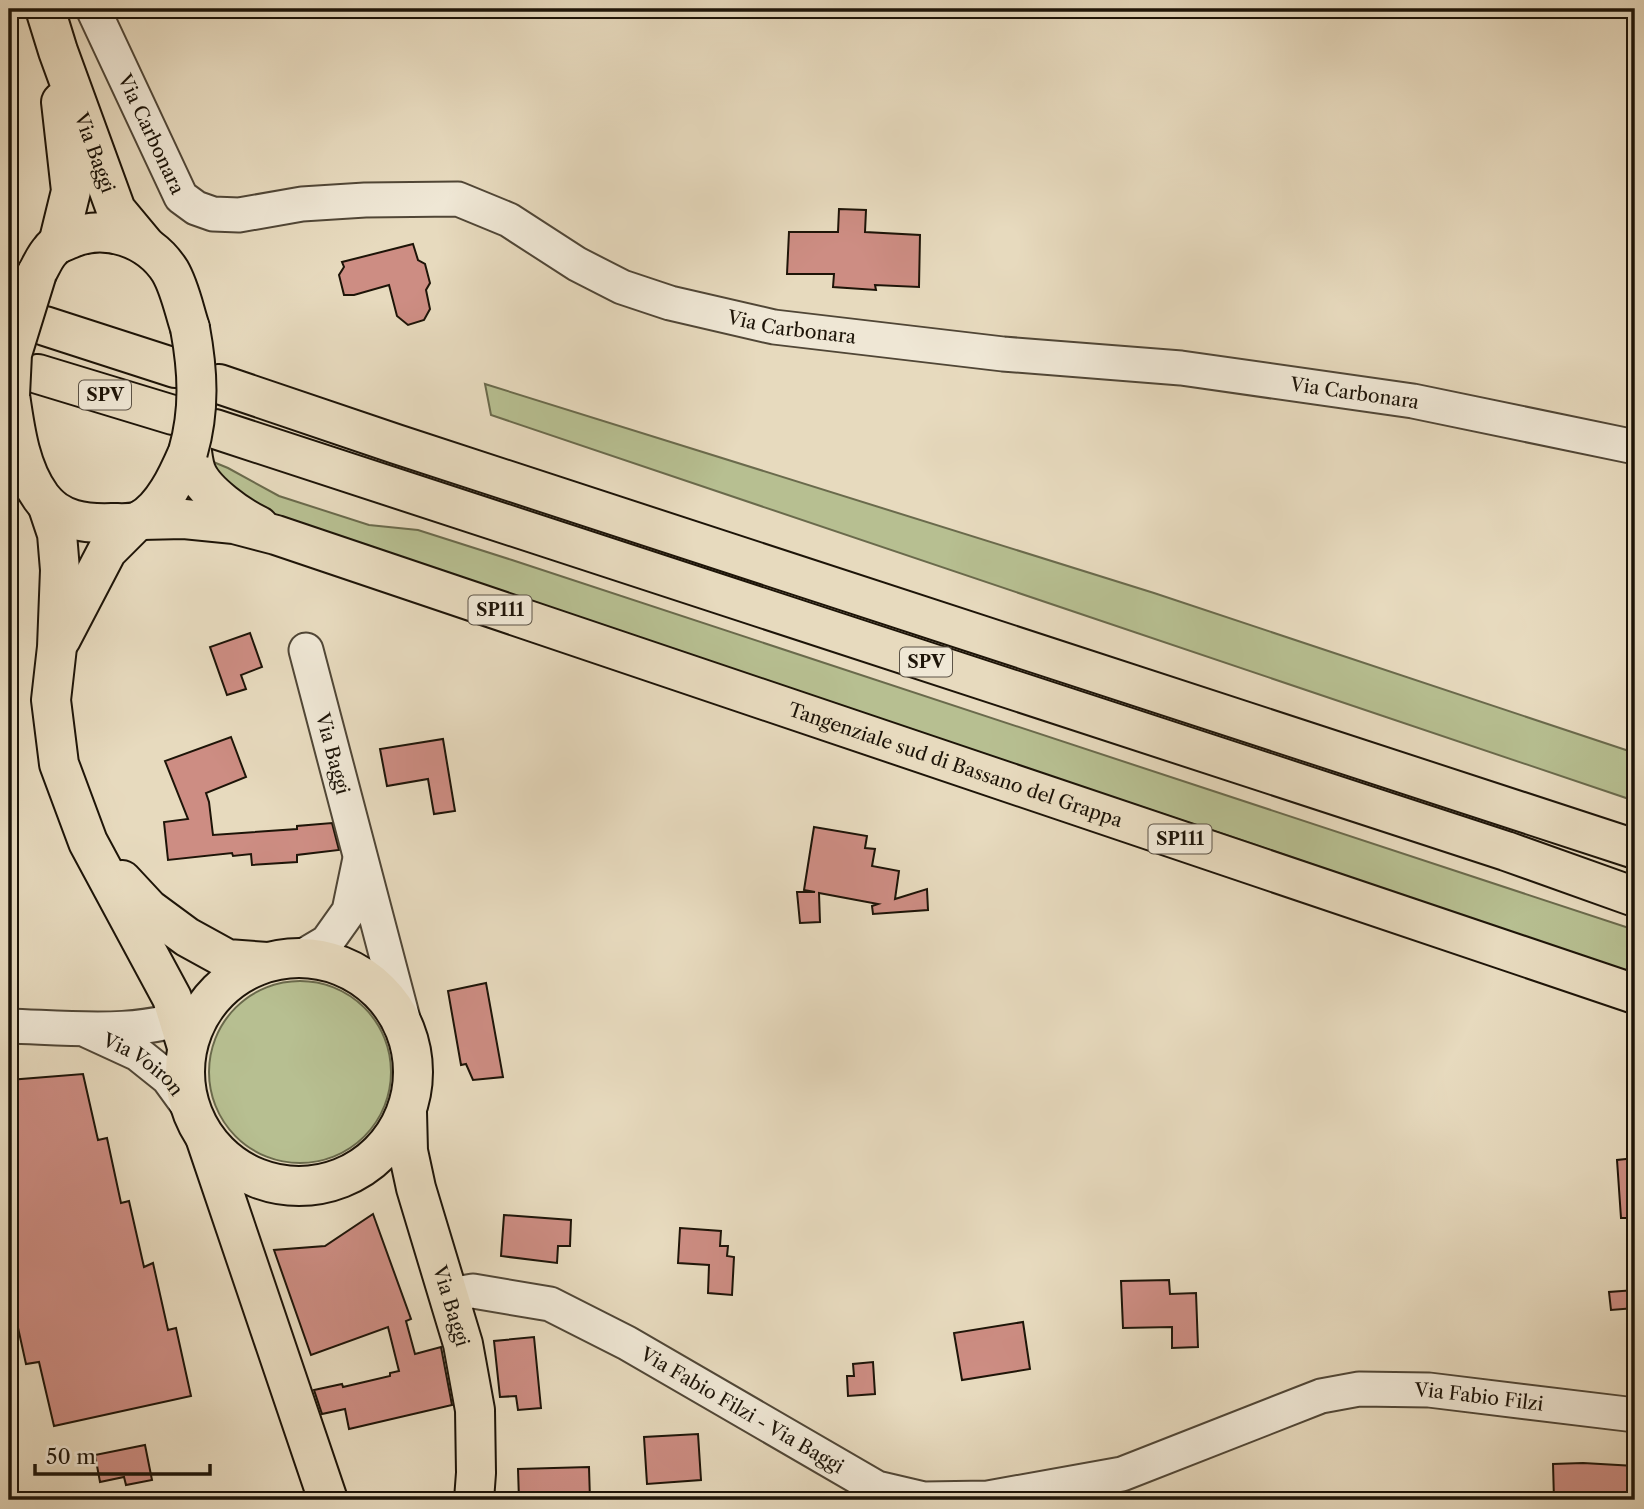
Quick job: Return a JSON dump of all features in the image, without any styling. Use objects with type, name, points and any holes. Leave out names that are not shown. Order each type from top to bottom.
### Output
[{"type":"main road","name":"Via Baggi","points":[[46,9],[58,51],[116,210],[146,246]]},
{"type":"main road","name":"Via Baggi","points":[[48,258],[71,191],[58,51]]},
{"type":"main road","points":[[29,483],[18,444],[17,371],[24,308],[48,258],[78,235],[97,231],[117,233],[146,246],[170,271],[190,328],[197,362],[198,400],[192,439],[175,483],[159,503],[138,521]]},
{"type":"main road","name":"SPV","points":[[45,326],[175,368]]},
{"type":"main road","name":"SPV","points":[[17,371],[192,439],[1452,834],[1635,897]]},
{"type":"main road","name":"SPV","points":[[219,383],[396,444],[1635,849]]},
{"type":"main road","name":"Tangenziale sud di Bassano del Grappa","points":[[192,439],[197,472],[201,480],[236,514],[276,536]]},
{"type":"main road","name":"Via Baggi","points":[[29,483],[57,534],[60,570],[57,647],[51,700],[59,764],[88,842],[172,998],[190,1026]]},
{"type":"main road","name":"Tangenziale sud di Bassano del Grappa","points":[[29,483],[67,518],[88,524],[184,519],[234,524],[276,536],[1635,994]]},
{"type":"main road","name":"Via Baggi","points":[[57,647],[107,551],[138,521]]},
{"type":"main road","name":"Via Baggi","points":[[88,842],[149,909],[187,937],[227,959],[334,963],[364,978],[389,1000],[406,1030],[413,1057],[413,1085],[407,1112],[408,1151],[416,1188],[463,1345],[475,1409],[474,1500]]},
{"type":"main road","name":"Via Baggi","points":[[284,960],[242,973],[220,990],[190,1026],[184,1069],[186,1090],[328,1500]]},
{"type":"main road","name":"Via Baggi","points":[[199,1125],[227,1161],[253,1177],[283,1185],[314,1185],[344,1177],[370,1161],[392,1139],[407,1112]]},
{"type":"street","name":"Via Carbonara","points":[[93,9],[181,197],[196,208],[213,214],[239,215],[327,202],[458,199],[509,220],[577,264],[622,286],[670,303],[774,327],[1003,354],[1181,368],[1413,401],[1635,447]]},
{"type":"street","name":"Via Baggi","points":[[306,650],[406,1030]]},
{"type":"street","name":"Via Baggi","points":[[284,960],[327,942],[349,911],[360,858]]},
{"type":"street","name":"Via Voiron","points":[[129,1027],[145,1010],[155,993],[156,969]]},
{"type":"street","name":"Via Voiron","points":[[9,1026],[82,1029],[190,1026]]},
{"type":"street","name":"Via Voiron","points":[[82,1029],[138,1054],[168,1078],[199,1125]]},
{"type":"street","name":"Via Fabio Filzi - Via Baggi","points":[[449,1295],[473,1292],[550,1304],[627,1343],[877,1488],[924,1499],[988,1498],[1122,1474],[1321,1395]]},
{"type":"street","name":"Via Fabio Filzi","points":[[1321,1395],[1359,1389],[1429,1390],[1635,1415]]},
{"type":"green space","points":[[485,384],[1154,593],[1635,753],[1635,801],[491,415]]},
{"type":"green space","points":[[206,459],[279,496],[369,525],[418,530],[512,560],[1635,930],[1635,976],[1253,844],[277,519],[217,482]]},
{"type":"green space","points":[[300,981],[335,988],[351,996],[364,1008],[376,1021],[384,1037],[391,1072],[384,1107],[376,1123],[364,1136],[351,1148],[335,1156],[300,1163],[265,1156],[249,1148],[236,1136],[224,1123],[216,1107],[209,1072],[216,1037],[224,1021],[236,1008],[249,996],[265,988]]},
{"type":"building","points":[[839,209],[866,210],[865,232],[920,235],[919,287],[875,285],[876,290],[833,287],[834,274],[787,274],[789,232],[838,232]]},
{"type":"building","points":[[413,244],[418,260],[425,264],[430,283],[426,290],[430,309],[424,320],[408,325],[397,316],[389,285],[354,295],[344,295],[339,275],[344,267],[342,262]]},
{"type":"building","points":[[250,633],[262,667],[241,675],[246,689],[227,695],[210,647]]},
{"type":"building","points":[[231,737],[246,777],[206,793],[213,835],[297,829],[297,826],[332,823],[339,850],[297,855],[297,862],[252,865],[251,854],[233,856],[232,853],[168,860],[164,822],[188,819],[165,761]]},
{"type":"building","points":[[443,739],[455,811],[434,814],[428,779],[387,786],[380,749]]},
{"type":"building","points":[[814,827],[867,836],[865,848],[875,849],[872,866],[899,871],[895,899],[927,889],[928,910],[873,914],[872,906],[878,904],[819,893],[820,922],[800,923],[797,892],[815,892],[804,890]]},
{"type":"building","points":[[486,983],[503,1077],[473,1080],[466,1064],[461,1065],[448,991]]},
{"type":"building","points":[[83,1074],[98,1140],[107,1138],[121,1203],[129,1201],[144,1267],[153,1263],[168,1330],[176,1328],[191,1396],[54,1426],[39,1362],[26,1364],[9,1287],[9,1080]]},
{"type":"building","points":[[1635,1158],[1635,1218],[1621,1218],[1617,1160]]},
{"type":"building","points":[[373,1214],[411,1319],[406,1321],[415,1354],[441,1347],[452,1405],[349,1429],[345,1409],[322,1414],[314,1390],[342,1384],[343,1387],[390,1376],[390,1373],[399,1371],[388,1327],[311,1355],[274,1250],[325,1246]]},
{"type":"building","points":[[504,1215],[571,1220],[570,1246],[558,1246],[557,1263],[501,1256]]},
{"type":"building","points":[[680,1228],[721,1231],[720,1246],[728,1246],[727,1256],[734,1257],[732,1295],[708,1293],[709,1265],[678,1263]]},
{"type":"building","points":[[1169,1280],[1170,1294],[1196,1293],[1198,1347],[1172,1348],[1172,1327],[1123,1328],[1121,1281]]},
{"type":"building","points":[[1635,1290],[1635,1308],[1611,1310],[1609,1292]]},
{"type":"building","points":[[1023,1322],[1030,1369],[962,1380],[954,1333]]},
{"type":"building","points":[[534,1337],[541,1408],[518,1410],[516,1396],[500,1397],[494,1341]]},
{"type":"building","points":[[873,1362],[875,1394],[848,1396],[847,1376],[854,1376],[853,1364]]},
{"type":"building","points":[[698,1434],[701,1480],[647,1484],[644,1437]]},
{"type":"building","points":[[145,1445],[152,1480],[126,1485],[124,1477],[100,1482],[95,1455]]},
{"type":"building","points":[[1553,1464],[1635,1466],[1635,1500],[1554,1500]]},
{"type":"building","points":[[589,1467],[590,1500],[519,1500],[518,1469]]}]
